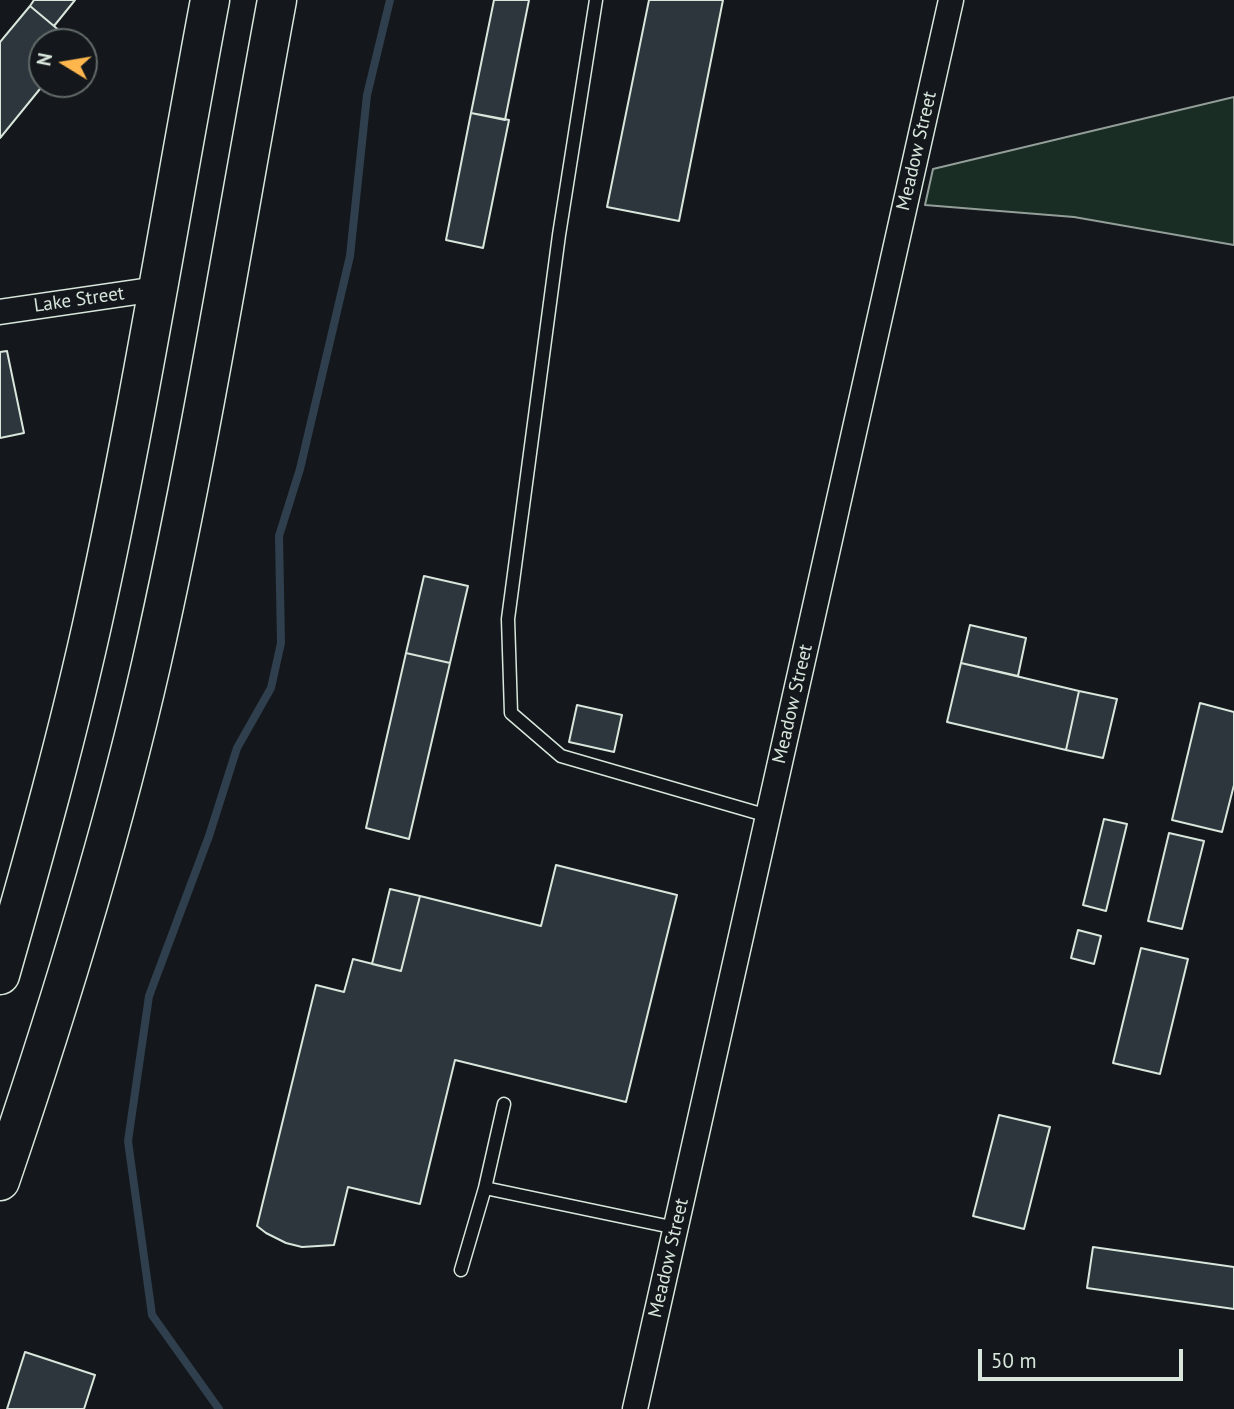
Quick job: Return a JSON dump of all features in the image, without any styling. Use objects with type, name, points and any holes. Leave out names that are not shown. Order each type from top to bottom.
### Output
[{"type":"highway","points":[[0,975],[52,794],[96,607],[210,0]]},
{"type":"highway","points":[[0,1181],[44,1051],[109,833],[151,665],[193,464],[277,0]]},
{"type":"street","name":"Meadow Street","points":[[635,1409],[951,0]]},
{"type":"street","name":"Lake Street","points":[[0,312],[157,289]]},
{"type":"lane","points":[[596,0],[559,235],[508,619],[511,713],[561,757],[768,816]]},
{"type":"lane","points":[[461,1270],[485,1188],[504,1104]]},
{"type":"lane","points":[[485,1188],[676,1228]]},
{"type":"green space","points":[[1234,97],[1234,245],[1074,217],[925,205],[933,169]]},
{"type":"building","points":[[34,0],[75,0],[54,26],[30,6]]},
{"type":"building","points":[[494,0],[529,0],[505,120],[471,113]]},
{"type":"building","points":[[649,0],[723,0],[679,221],[607,207]]},
{"type":"building","points":[[30,6],[56,28],[28,28],[28,98],[33,98],[0,138],[0,42]]},
{"type":"building","points":[[471,113],[509,120],[483,248],[446,240]]},
{"type":"building","points":[[7,351],[24,433],[0,438],[0,352]]},
{"type":"building","points":[[424,576],[468,586],[450,663],[406,653]]},
{"type":"building","points":[[970,625],[1026,638],[1018,676],[961,663]]},
{"type":"building","points":[[406,653],[450,663],[409,839],[366,828]]},
{"type":"building","points":[[961,663],[1079,691],[1066,750],[947,722]]},
{"type":"building","points":[[1079,691],[1117,699],[1103,758],[1066,750]]},
{"type":"building","points":[[1200,703],[1234,712],[1234,785],[1222,832],[1172,820]]},
{"type":"building","points":[[577,705],[622,715],[614,752],[569,742]]},
{"type":"building","points":[[1104,819],[1127,824],[1106,911],[1083,905]]},
{"type":"building","points":[[1169,833],[1204,841],[1182,929],[1148,921]]},
{"type":"building","points":[[556,865],[677,895],[626,1102],[455,1060],[420,1204],[348,1187],[334,1245],[302,1247],[286,1243],[257,1226],[316,985],[344,992],[353,959],[401,971],[420,896],[541,926]]},
{"type":"building","points":[[390,889],[420,896],[401,971],[372,964]]},
{"type":"building","points":[[1078,930],[1101,936],[1094,964],[1071,958]]},
{"type":"building","points":[[1141,948],[1188,959],[1160,1074],[1113,1063]]},
{"type":"building","points":[[999,1115],[1050,1127],[1024,1229],[973,1216]]},
{"type":"building","points":[[1093,1247],[1234,1267],[1234,1309],[1087,1288]]},
{"type":"building","points":[[25,1352],[95,1375],[84,1409],[7,1409]]},
{"type":"waterway","points":[[219,1409],[152,1315],[128,1141],[149,996],[209,836],[237,748],[271,688],[281,643],[279,536],[300,469],[350,256],[367,95],[390,0]]}]
